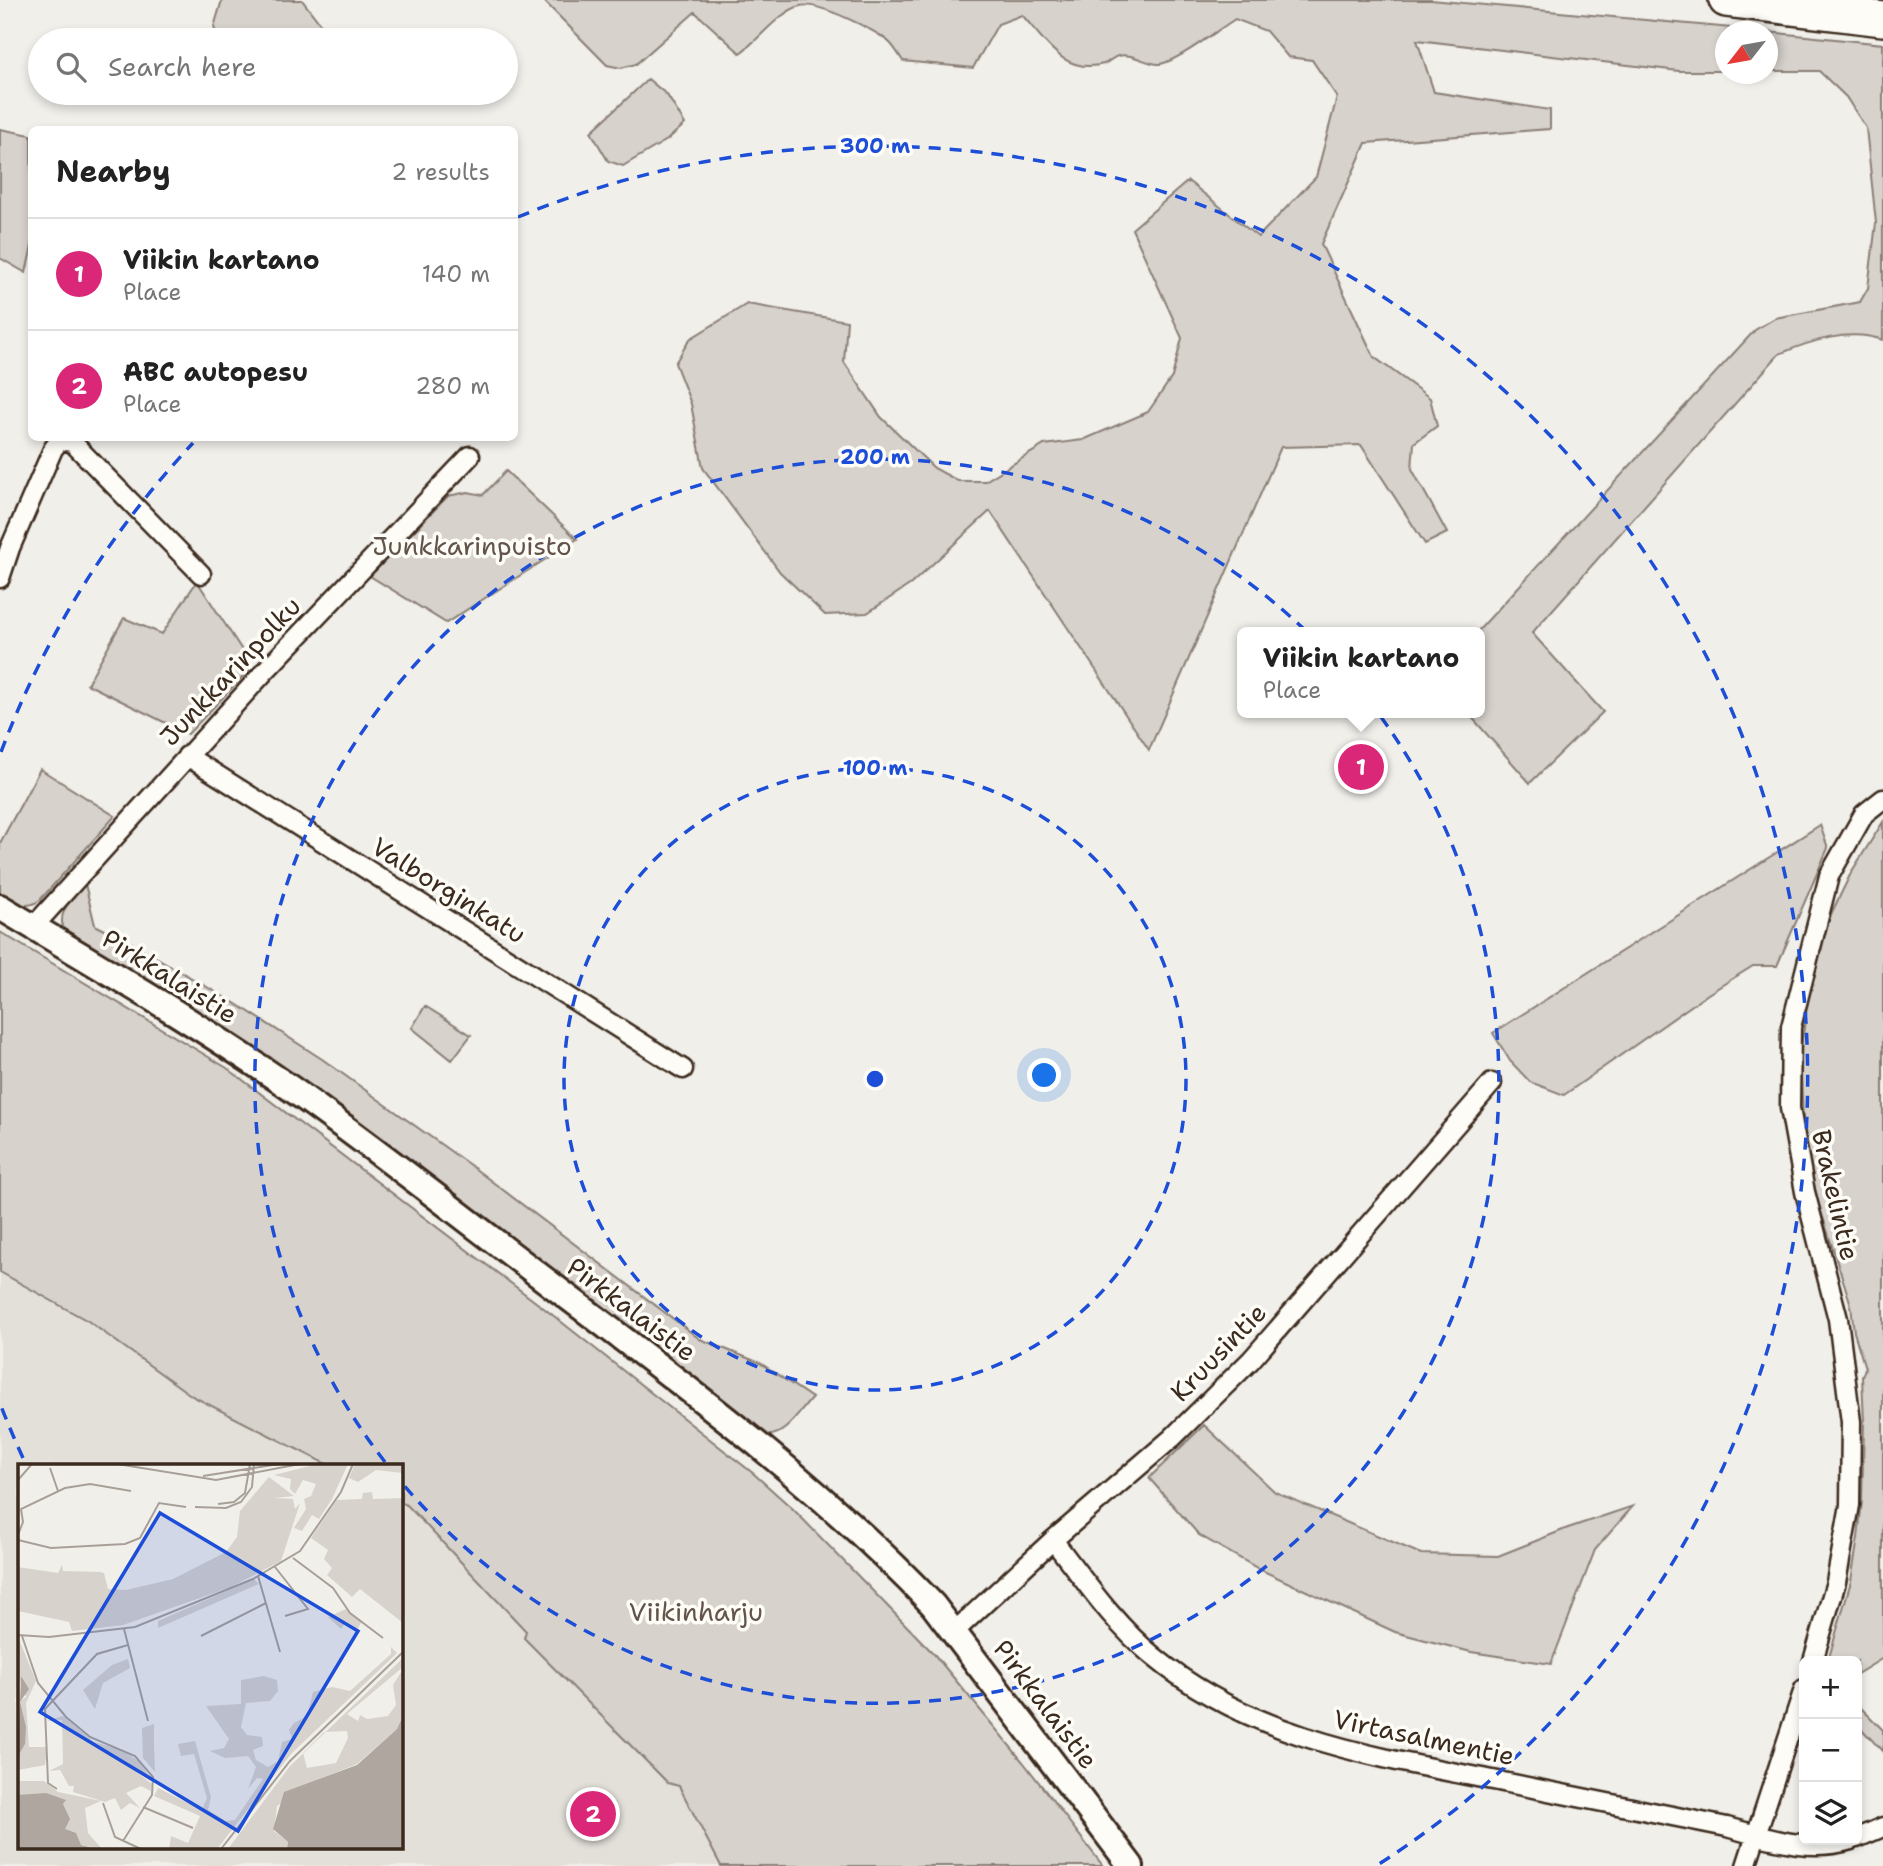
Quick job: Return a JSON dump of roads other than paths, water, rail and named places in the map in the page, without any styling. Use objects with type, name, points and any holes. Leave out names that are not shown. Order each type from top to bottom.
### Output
[{"type":"highway","points":[[1726,0],[1883,19]]},
{"type":"street","points":[[0,578],[10,548],[53,449],[59,441]]},
{"type":"street","points":[[70,441],[201,574]]},
{"type":"street","name":"Junkkarinpolku","points":[[33,927],[187,756],[470,456]]},
{"type":"street","name":"Valborginkatu","points":[[187,756],[683,1069]]},
{"type":"street","name":"Brakelintie","points":[[1814,1656],[1836,1582],[1850,1504],[1851,1422],[1838,1319],[1805,1192],[1790,1108],[1791,1027],[1829,876],[1864,814],[1883,800]]},
{"type":"street","name":"Pirkkalaistie","points":[[0,907],[200,1029],[303,1097],[640,1352],[775,1458],[899,1569],[955,1631],[1131,1866]]},
{"type":"street","name":"Kruusintie","points":[[955,1631],[1053,1540],[1172,1438],[1251,1360],[1492,1083]]},
{"type":"street","name":"Virtasalmentie","points":[[1053,1540],[1111,1613],[1153,1656],[1246,1716],[1296,1735],[1366,1755],[1727,1827],[1799,1844]]},
{"type":"street","points":[[1746,1866],[1799,1704]]},
{"type":"street","points":[[1862,1836],[1883,1827]]},
{"type":"place","name":"Viikin kartano","points":[[1361,767]]},
{"type":"place","name":"ABC autopesu","points":[[593,1814]]},
{"type":"park label","name":"Junkkarinpuisto","points":[[472,545]]},
{"type":"park label","name":"Viikinharju","points":[[696,1611]]}]
